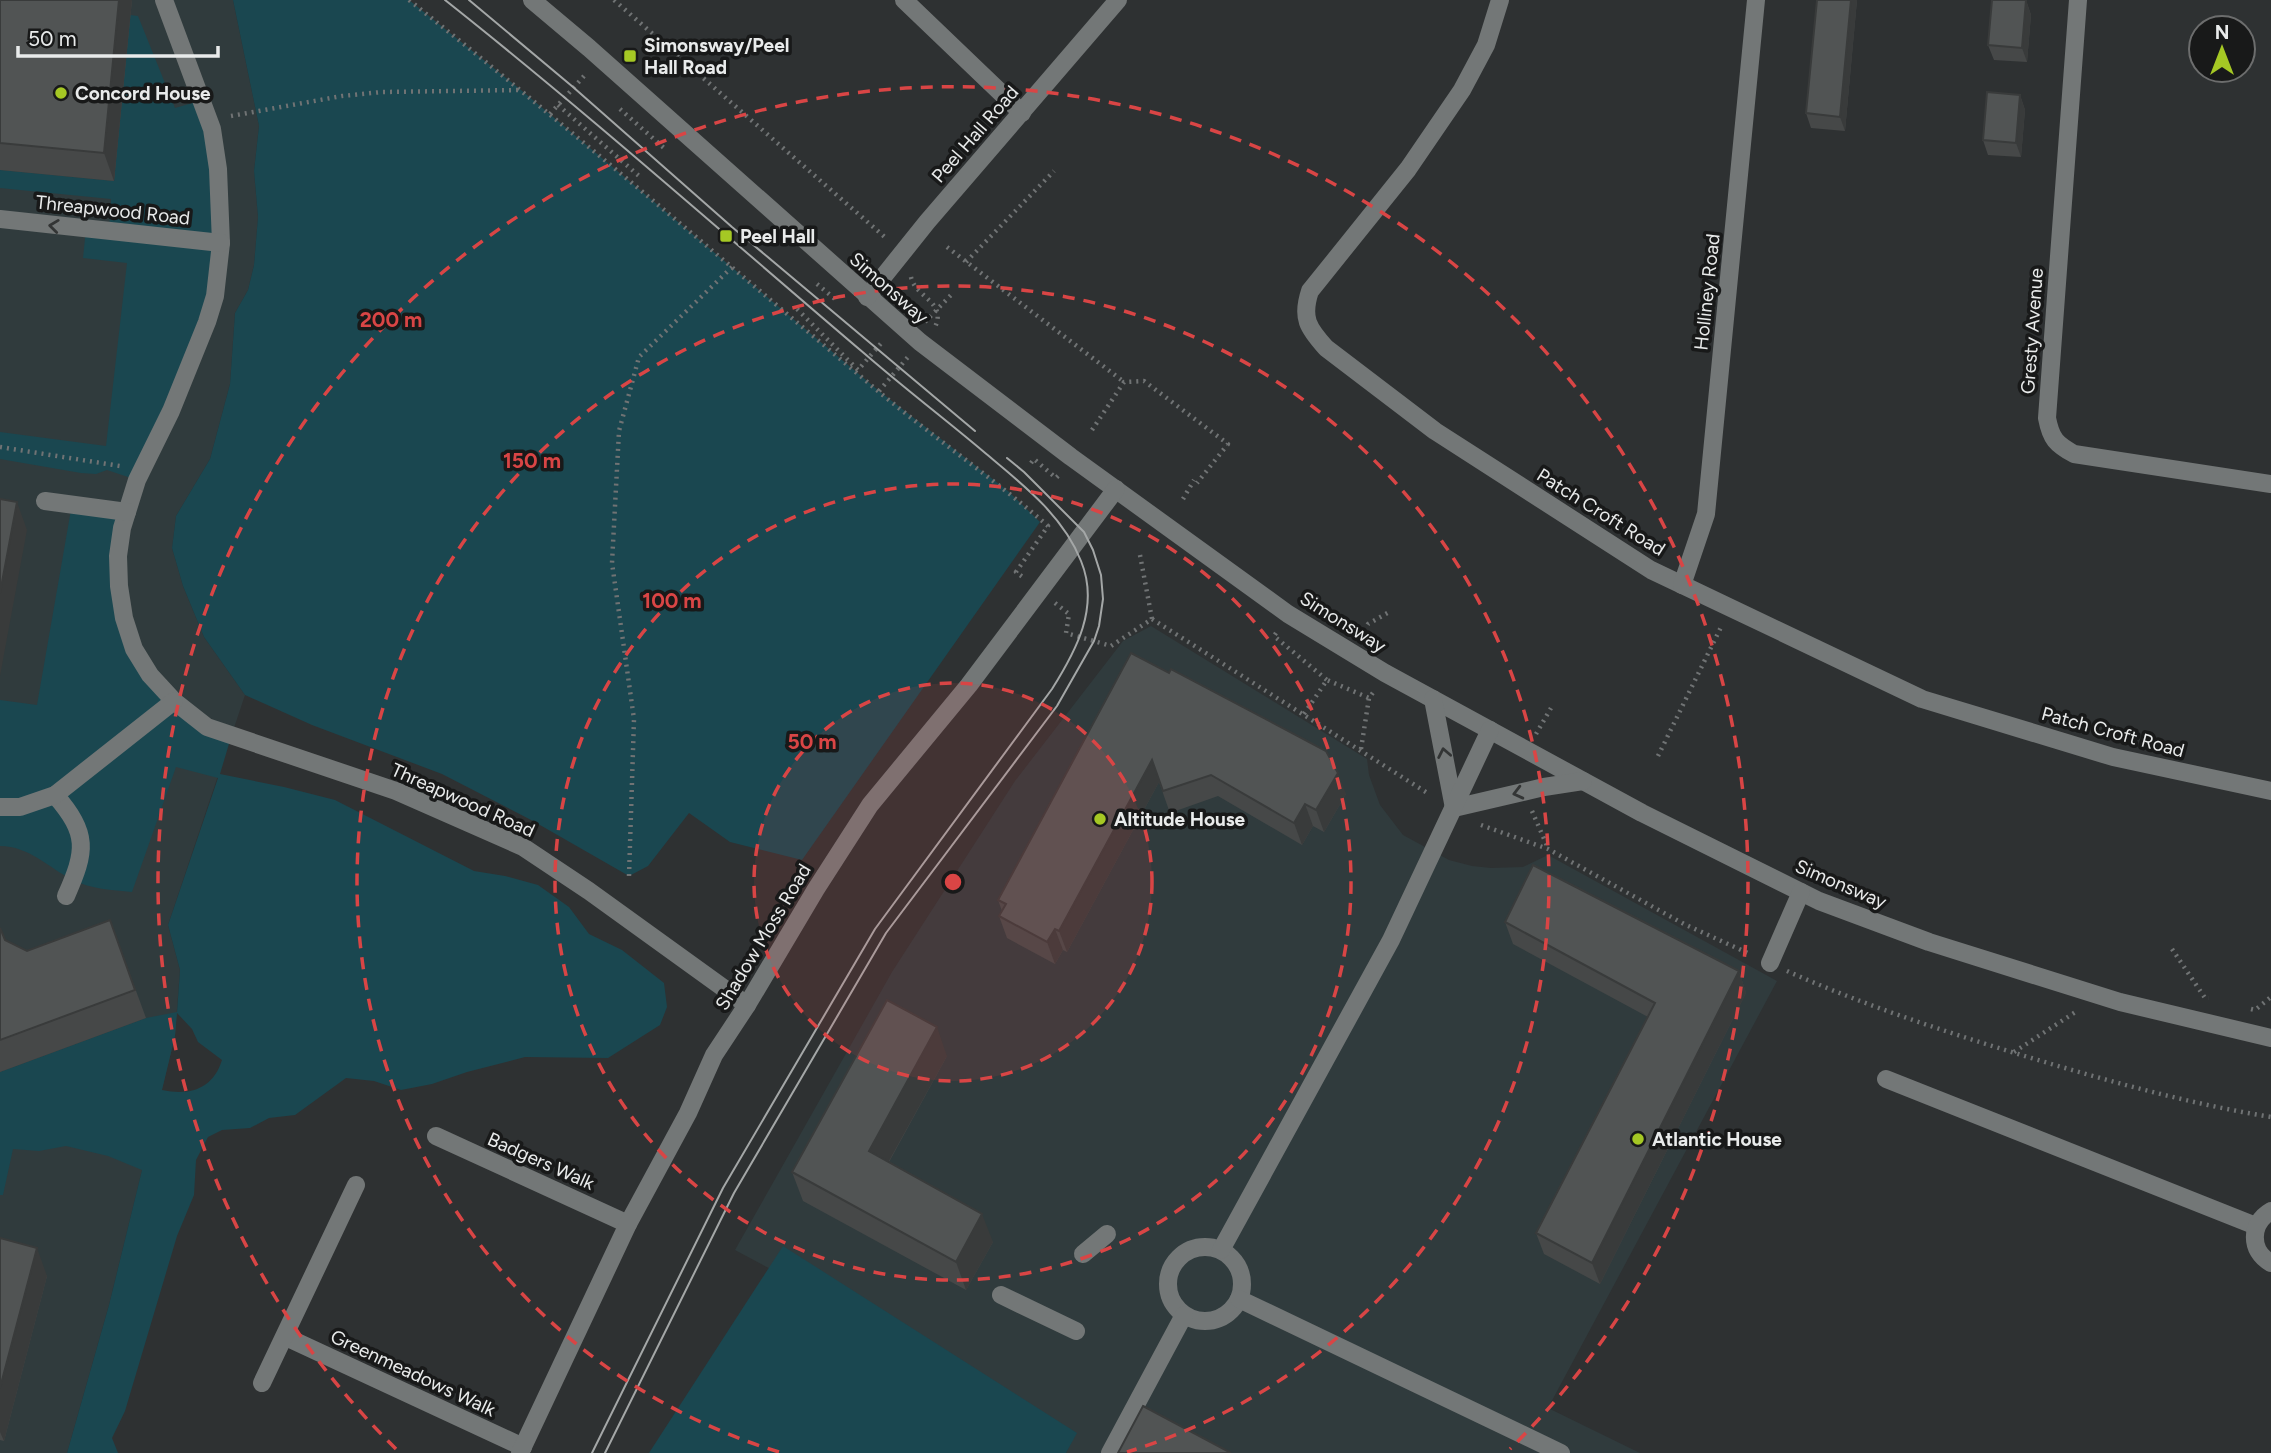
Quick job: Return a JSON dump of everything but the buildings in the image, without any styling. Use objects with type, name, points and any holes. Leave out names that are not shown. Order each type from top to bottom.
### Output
[{"type":"street","name":"Threapwood Road","points":[[164,0],[209,121],[218,169],[221,243],[215,296],[207,322],[171,411],[142,469],[127,512],[118,556],[119,586],[124,618],[134,649],[150,675],[174,701],[207,727],[396,790],[523,847],[747,1005]]},
{"type":"street","name":"Simonsway","points":[[532,0],[920,342],[1071,457],[1288,614],[1385,673],[1642,813],[1801,892],[1929,942],[2107,999],[2271,1038]]},
{"type":"street","points":[[904,0],[1022,113]]},
{"type":"street","name":"Peel Hall Road","points":[[867,297],[927,222],[1118,0]]},
{"type":"street","name":"Patch Croft Road","points":[[1500,0],[1486,45],[1462,90],[1408,169],[1310,291],[1305,305],[1306,319],[1311,331],[1326,348],[1435,431],[1651,570],[1922,699],[2113,757],[2271,791]]},
{"type":"street","name":"Holliney Road","points":[[1682,585],[1706,514],[1756,0]]},
{"type":"street","name":"Gresty Avenue","points":[[2078,0],[2047,418],[2050,435],[2061,447],[2074,454],[2271,484]]},
{"type":"street","name":"Threapwood Road","points":[[0,219],[221,243]]},
{"type":"street","name":"Shadow Moss Road","points":[[522,1450],[628,1224],[688,1113],[715,1055],[816,889],[870,805],[968,685],[1116,489]]},
{"type":"street","points":[[45,501],[127,512]]},
{"type":"street","points":[[1433,699],[1454,808]]},
{"type":"street","points":[[0,807],[20,807],[55,795],[174,701]]},
{"type":"street","points":[[1222,1250],[1391,940],[1490,730]]},
{"type":"street","points":[[1454,808],[1523,791],[1583,781]]},
{"type":"street","points":[[55,795],[76,823],[81,840],[80,864],[66,896]]},
{"type":"street","points":[[1770,963],[1801,892]]},
{"type":"street","points":[[1886,1079],[2256,1226]]},
{"type":"street","name":"Badgers Walk","points":[[436,1136],[628,1224]]},
{"type":"street","points":[[262,1383],[356,1185]]},
{"type":"street","points":[[2271,1211],[2261,1217],[2256,1226],[2255,1244],[2259,1253],[2271,1263]]},
{"type":"street","points":[[1083,1254],[1107,1234]]},
{"type":"street","points":[[1198,1248],[1222,1250],[1237,1265],[1241,1275],[1239,1299],[1225,1316],[1214,1321],[1202,1322],[1184,1315],[1172,1303],[1168,1292],[1167,1280],[1171,1268],[1187,1252],[1198,1248]]},
{"type":"street","points":[[1001,1295],[1076,1331]]},
{"type":"street","points":[[1239,1299],[1561,1453]]},
{"type":"street","points":[[1110,1453],[1184,1315]]},
{"type":"street","name":"Greenmeadows Walk","points":[[286,1336],[522,1450]]},
{"type":"path","points":[[409,0],[550,114],[878,391],[1008,491],[1048,526],[1016,572]]},
{"type":"path","points":[[614,0],[890,242]]},
{"type":"path","points":[[550,114],[584,76]]},
{"type":"path","points":[[209,121],[342,96],[382,92],[521,90]]},
{"type":"path","points":[[558,105],[639,176]]},
{"type":"path","points":[[966,262],[1054,171]]},
{"type":"path","points":[[947,247],[1124,382],[1144,381],[1228,444],[1182,499]]},
{"type":"path","points":[[629,876],[634,719],[612,563],[619,431],[639,357],[732,267]]},
{"type":"path","points":[[797,309],[858,370],[883,341]]},
{"type":"path","points":[[1092,429],[1124,382]]},
{"type":"path","points":[[0,447],[142,469]]},
{"type":"path","points":[[1031,463],[1034,459],[1056,478],[1058,475]]},
{"type":"path","points":[[1140,555],[1152,619],[1423,790]]},
{"type":"path","points":[[1052,601],[1069,614],[1066,633],[1111,646],[1152,619]]},
{"type":"path","points":[[1358,643],[1367,624],[1391,611]]},
{"type":"path","points":[[1288,614],[1274,636],[1327,680],[1369,698]]},
{"type":"path","points":[[1658,757],[1722,625]]},
{"type":"path","points":[[1361,749],[1369,698],[1385,673]]},
{"type":"path","points":[[1304,714],[1327,680]]},
{"type":"path","points":[[1523,791],[1548,849]]},
{"type":"path","points":[[1486,828],[1548,849],[1684,924],[1818,985],[1948,1032],[2092,1076],[2239,1112],[2271,1117]]},
{"type":"path","points":[[2172,949],[2206,998],[2216,1000]]},
{"type":"path","points":[[2245,1008],[2255,1010],[2271,997]]},
{"type":"path","points":[[2013,1052],[2076,1011],[2086,1010]]},
{"type":"shaded area","points":[[0,0],[233,0],[259,126],[254,171],[258,217],[254,265],[248,290],[235,313],[230,384],[210,459],[176,516],[172,548],[183,586],[204,637],[245,695],[168,925],[180,970],[175,1036],[109,1305],[67,1453],[0,1453]]},
{"type":"shaded area","points":[[233,0],[409,0],[521,90],[879,391],[1008,491],[1040,522],[802,860],[730,842],[689,813],[648,866],[629,876],[533,821],[442,774],[312,725],[245,695],[204,637],[183,586],[172,548],[176,516],[210,459],[230,384],[235,313],[248,290],[254,265],[258,217],[254,171],[259,126]]},
{"type":"shaded area","points":[[130,15],[138,16],[175,108],[203,100],[219,271],[137,480],[107,470],[96,474],[81,473],[0,459],[0,432],[106,446],[127,263],[83,258],[86,229],[109,231],[111,199],[0,188],[0,170],[114,181]]},
{"type":"shaded area","points":[[72,504],[127,512],[119,586],[150,675],[231,737],[220,774],[335,800],[474,871],[538,885],[569,907],[589,934],[622,950],[664,983],[667,1007],[660,1025],[608,1058],[525,1057],[432,1084],[401,1090],[374,1081],[346,1078],[295,1115],[269,1118],[250,1128],[222,1130],[208,1137],[196,1160],[194,1195],[177,1236],[125,1411],[112,1438],[118,1453],[67,1453],[109,1305],[142,1170],[108,1156],[66,1146],[39,1151],[13,1149],[3,1195],[0,1195],[0,1072],[146,1018],[177,1012],[180,970],[168,925],[218,778],[176,767],[132,892],[102,889],[80,883],[30,854],[0,846],[0,700],[37,705]],"holes":[[[177,1013],[192,1029],[198,1042],[222,1060],[218,1070],[206,1084],[191,1091],[162,1090],[175,1036]]]},
{"type":"shaded area","points":[[1151,626],[1367,759],[1369,775],[1380,805],[1403,835],[1449,860],[1472,866],[1523,867],[1548,855],[1777,981],[1548,1408],[1640,1453],[1066,1453],[1076,1433],[735,1250],[892,972],[1015,781],[1123,641]]},
{"type":"shaded area","points":[[783,1246],[1077,1433],[1066,1453],[649,1453]]},
{"type":"tram line","points":[[445,0],[605,131],[880,367],[1026,488],[1052,514],[1073,544],[1081,561],[1088,595],[1087,612],[1077,644],[1052,689],[875,929],[723,1188],[592,1453]]},
{"type":"tram line","points":[[469,0],[732,227],[975,431]]},
{"type":"tram line","points":[[605,1453],[734,1193],[886,933],[1057,706],[1094,641],[1103,599],[1101,575],[1093,550],[1084,532],[1007,458]]},
{"type":"place","name":"Simonsway/Peel Hall Road","points":[[630,56]]},
{"type":"place","name":"Concord House","points":[[61,93]]},
{"type":"place","name":"Peel Hall","points":[[726,236]]},
{"type":"place","name":"Altitude House","points":[[1100,819]]},
{"type":"place","name":"Atlantic House","points":[[1638,1139]]}]
